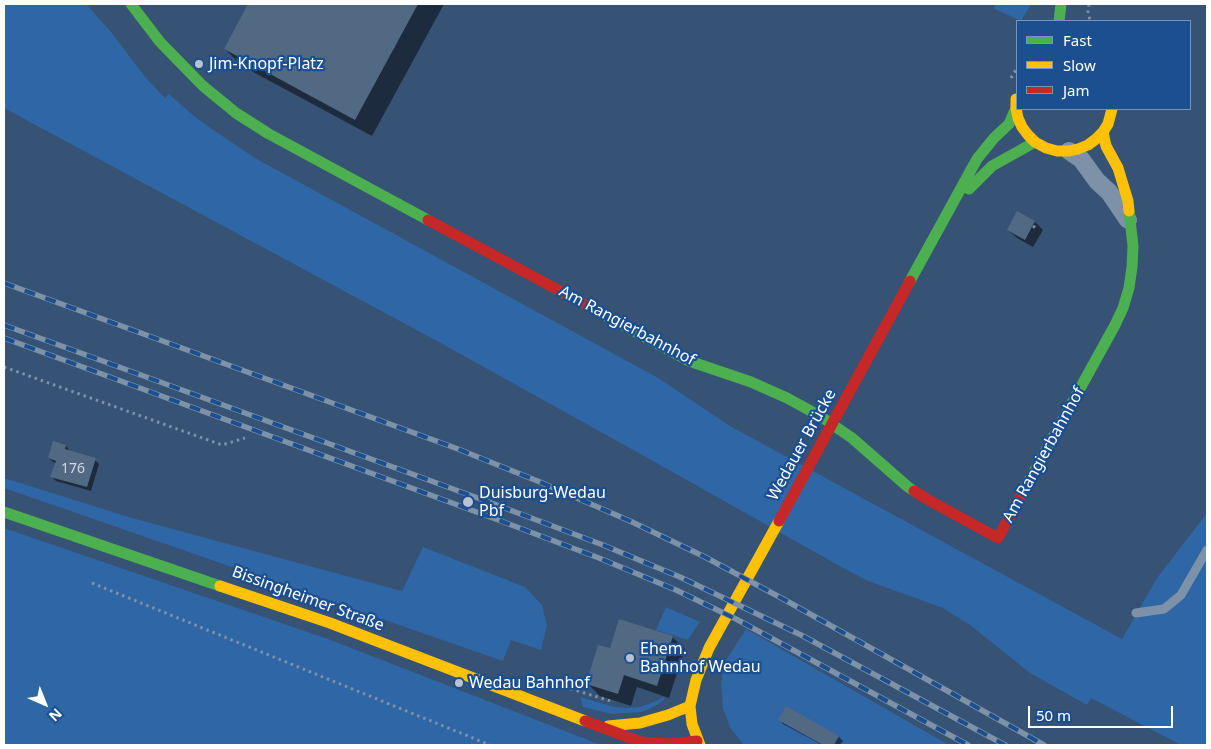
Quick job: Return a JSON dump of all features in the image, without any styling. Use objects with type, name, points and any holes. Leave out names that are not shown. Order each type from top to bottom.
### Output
[{"type":"street","name":"Am Rangierbahnhof","points":[[131,4],[160,42],[203,86],[236,113],[278,138],[689,360],[751,382],[787,398],[820,416],[852,438],[908,487],[998,538],[1115,325],[1129,288],[1132,246],[1128,202],[1118,168],[1106,146],[1103,132]]},
{"type":"street","points":[[1059,20],[1061,4]]},
{"type":"street","name":"Wedauer Brücke","points":[[690,706],[696,680],[709,648],[977,158],[1009,124],[1016,108]]},
{"type":"street","points":[[1016,110],[1022,127],[1035,142],[1051,149],[1068,151],[1078,149],[1096,140],[1108,124],[1112,110]]},
{"type":"street","name":"Wedauer Brücke","points":[[953,204],[992,166],[1035,142]]},
{"type":"street","name":"Am Rangierbahnhof","points":[[1068,151],[1081,159],[1097,181],[1109,192],[1130,223]]},
{"type":"street","name":"Bissingheimer Straße","points":[[4,512],[330,623],[598,726],[641,742],[669,744],[699,743],[692,724],[690,706],[640,723],[598,726]]},
{"type":"lane","points":[[1136,613],[1164,609],[1181,595],[1207,550]]},
{"type":"path","points":[[1089,4],[1090,20]]},
{"type":"path","points":[[4,367],[222,445],[245,438]]},
{"type":"path","points":[[92,583],[490,745]]},
{"type":"path","points":[[552,683],[619,704]]},
{"type":"shaded area","points":[[4,4],[86,4],[111,32],[146,78],[165,98],[169,94],[194,116],[255,158],[660,379],[730,426],[1122,639],[1157,578],[1207,513],[1207,745],[1181,745],[1091,698],[1087,705],[1030,673],[970,625],[943,608],[868,581],[845,569],[437,341],[4,108]]},
{"type":"shaded area","points":[[996,4],[1031,4],[1022,20],[993,8]]},
{"type":"shaded area","points":[[4,478],[132,518],[402,591],[423,547],[525,587],[542,605],[547,625],[541,650],[511,640],[503,661],[4,488]]},
{"type":"shaded area","points":[[4,528],[328,639],[601,745],[4,745]]},
{"type":"shaded area","points":[[666,607],[700,622],[688,640],[656,630]]},
{"type":"shaded area","points":[[746,629],[949,745],[744,745],[731,729],[723,709],[721,683],[725,662]]},
{"type":"shaded area","points":[[580,697],[614,707],[628,708],[640,707],[663,697],[665,699],[642,712],[612,714],[583,707]]},
{"type":"building","points":[[248,4],[418,4],[355,120],[224,49]]},
{"type":"building","points":[[1017,211],[1035,221],[1025,240],[1007,230]]},
{"type":"building","points":[[53,441],[66,445],[65,449],[96,458],[87,487],[50,477],[56,461],[48,458]]},
{"type":"building","name":"Ehem. Bahnhof Wedau","points":[[619,619],[673,636],[657,686],[624,675],[618,694],[586,684],[598,645],[610,648]]},
{"type":"building","points":[[786,706],[839,736],[834,745],[823,745],[778,720]]},
{"type":"railway","points":[[4,283],[458,449],[630,521],[705,557],[785,600],[1044,745]]},
{"type":"railway","points":[[4,325],[486,501],[603,545],[680,577],[803,636],[1005,745]]},
{"type":"railway","points":[[4,338],[501,521],[599,558],[676,590],[736,619],[968,745]]},
{"type":"traffic: fast","points":[[131,4],[160,42],[203,86],[236,113],[269,134],[428,220]]},
{"type":"traffic: fast","points":[[1059,20],[1061,4]]},
{"type":"traffic: fast","points":[[910,281],[977,159],[994,138],[1009,124],[1016,108]]},
{"type":"traffic: fast","points":[[969,189],[992,166],[1035,142]]},
{"type":"traffic: fast","points":[[1024,490],[1123,308],[1129,288],[1132,267],[1133,246],[1129,211]]},
{"type":"traffic: fast","points":[[599,312],[689,361],[751,382],[787,398],[820,416],[852,438],[914,491]]},
{"type":"traffic: fast","points":[[4,512],[220,586]]},
{"type":"traffic: slow","points":[[1016,99],[1016,108]]},
{"type":"traffic: slow","points":[[1016,110],[1022,127],[1028,135],[1035,142],[1057,151],[1069,151],[1088,145],[1103,132],[1108,124],[1112,110]]},
{"type":"traffic: slow","points":[[1103,132],[1106,146],[1118,168],[1128,201],[1129,211]]},
{"type":"traffic: slow","points":[[700,745],[692,724],[690,706],[696,680],[709,648],[779,521]]},
{"type":"traffic: slow","points":[[220,586],[330,623],[585,721]]},
{"type":"traffic: slow","points":[[608,726],[640,723],[690,706]]},
{"type":"traffic: jam","points":[[428,220],[599,312]]},
{"type":"traffic: jam","points":[[779,521],[910,281]]},
{"type":"traffic: jam","points":[[914,491],[998,538],[1024,490]]},
{"type":"traffic: jam","points":[[585,721],[641,742],[669,744],[697,741]]},
{"type":"place","name":"Jim-Knopf-Platz","points":[[199,64]]},
{"type":"place","name":"Duisburg-Wedau Pbf","points":[[468,502]]},
{"type":"place","name":"Ehem. Bahnhof Wedau","points":[[630,658]]},
{"type":"place","name":"Wedau Bahnhof","points":[[459,683]]}]
